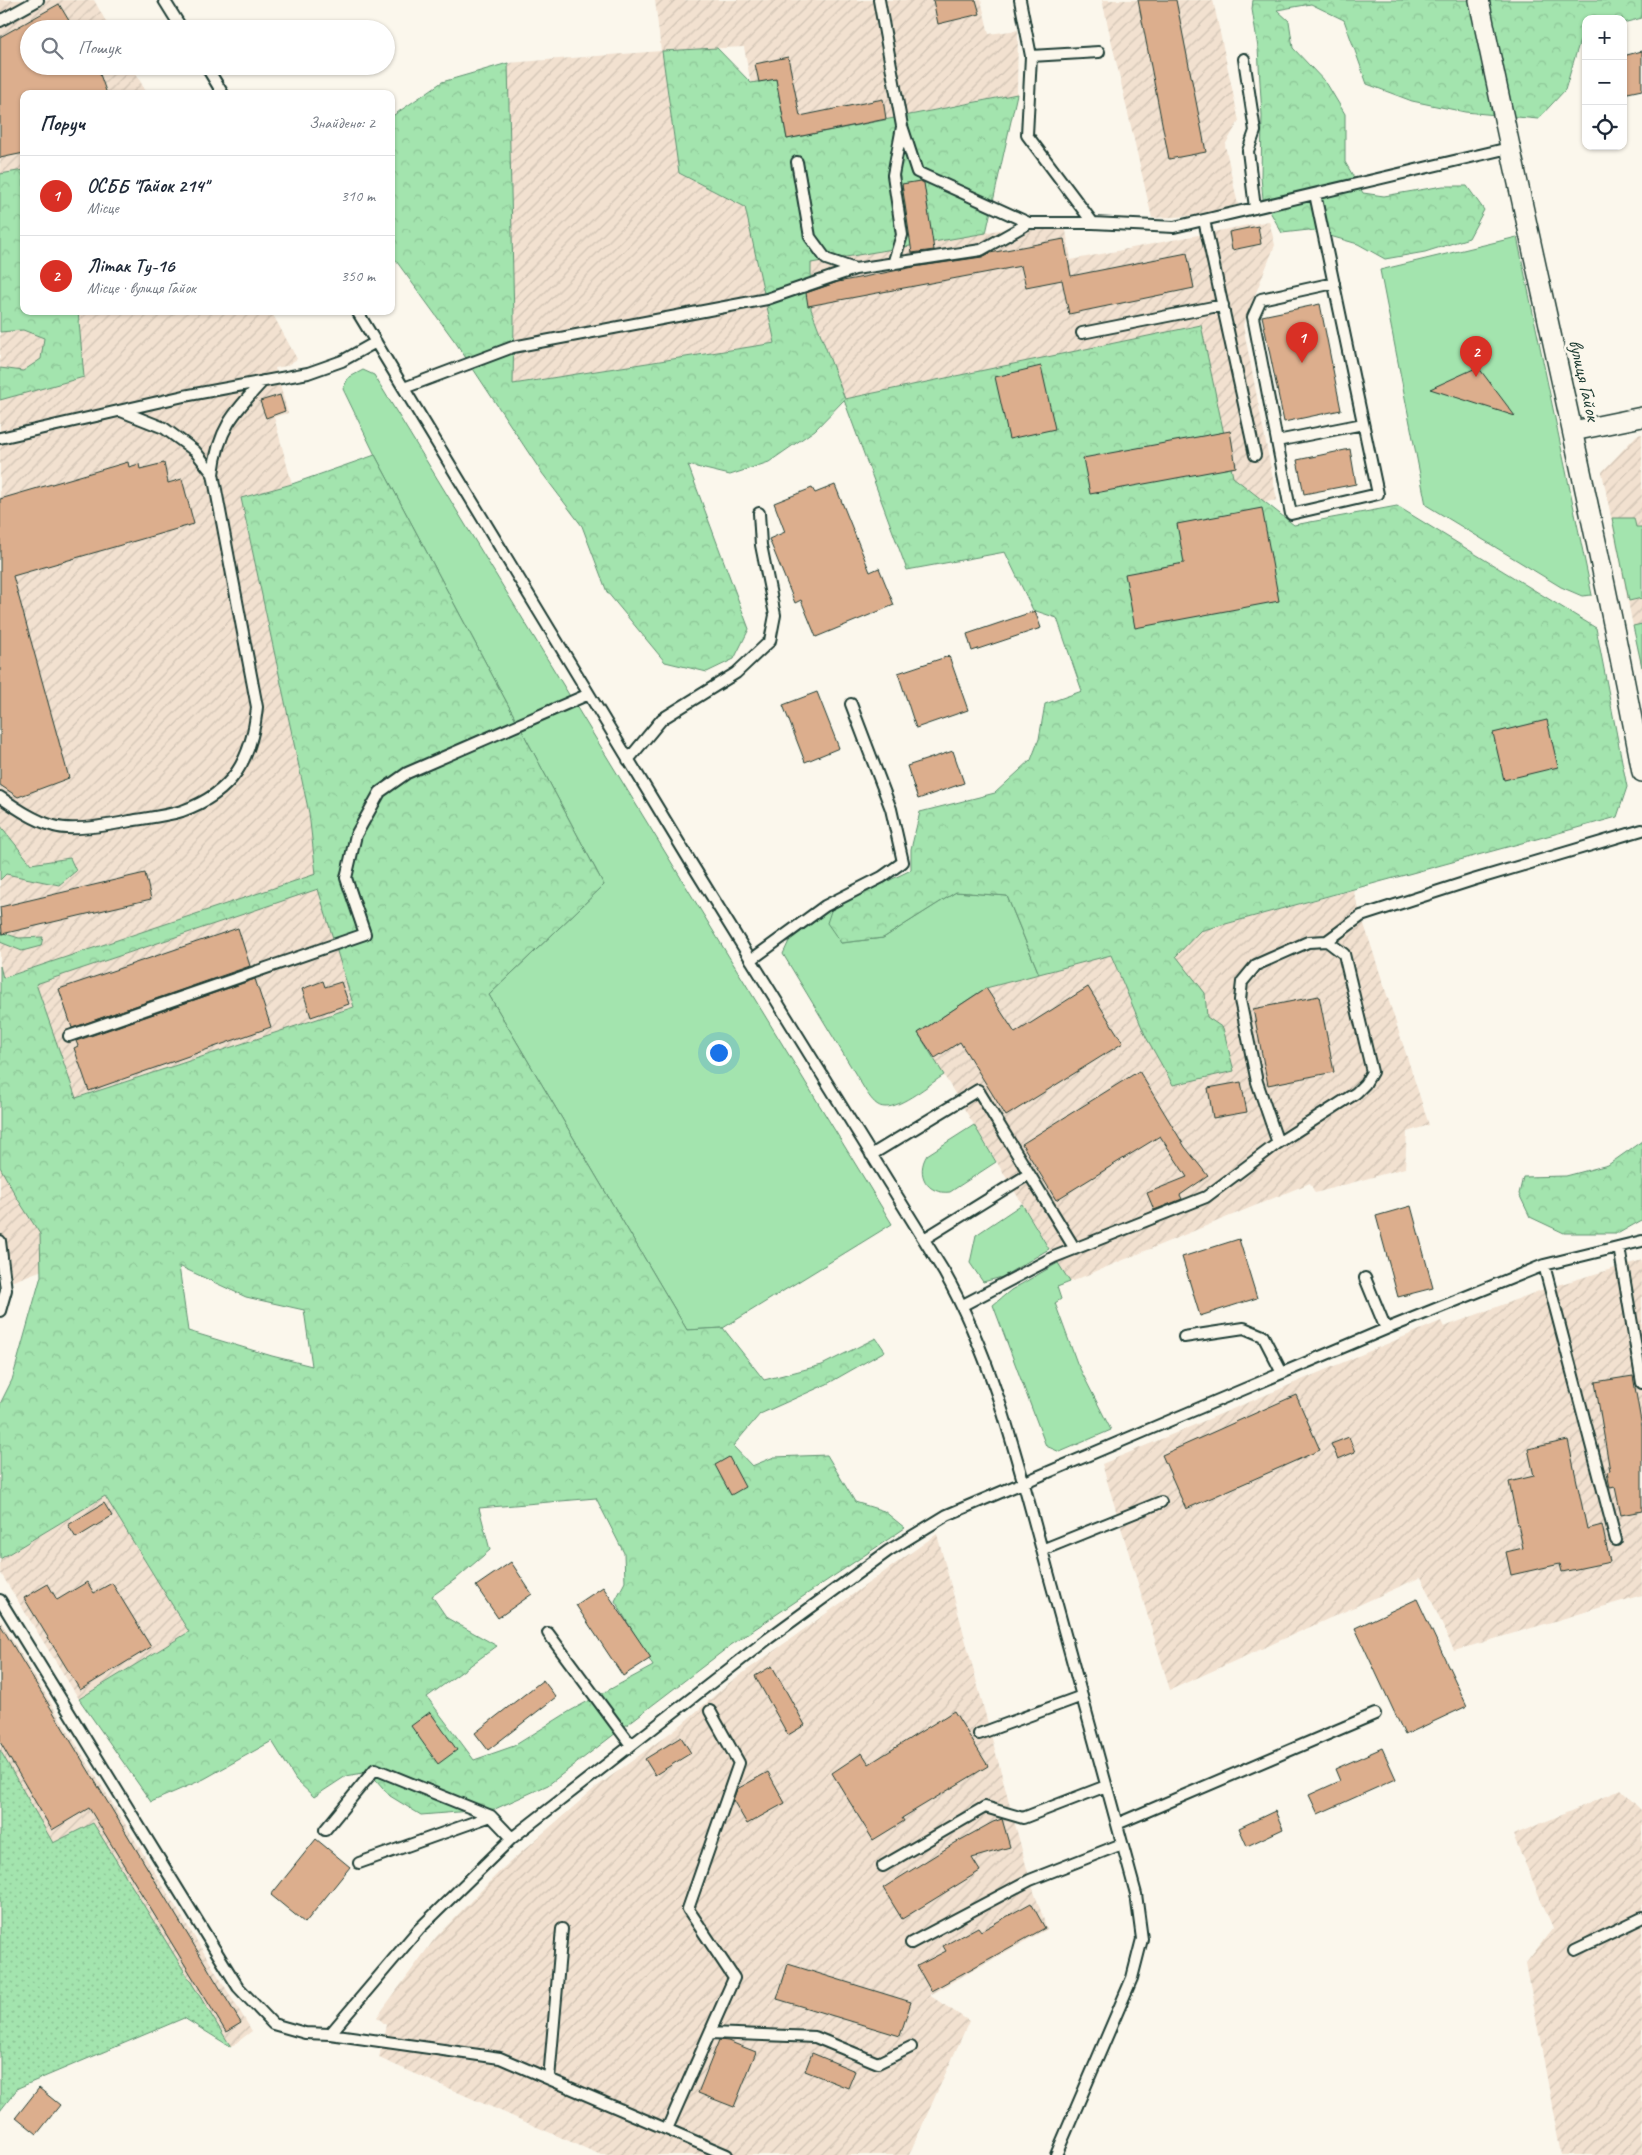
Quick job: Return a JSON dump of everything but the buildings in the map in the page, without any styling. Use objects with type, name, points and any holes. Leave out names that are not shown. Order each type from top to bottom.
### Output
[{"type":"street","name":"вулиця Гайок","points":[[1479,0],[1509,148],[1573,431],[1639,744],[1642,772]]},
{"type":"street","points":[[1573,431],[1642,416]]},
{"type":"lane","points":[[0,21],[38,0]]},
{"type":"lane","points":[[164,0],[176,20]]},
{"type":"lane","points":[[879,0],[902,126],[918,172],[1030,223],[1093,223],[1174,227],[1509,148]]},
{"type":"lane","points":[[1020,0],[1032,56],[1027,135],[1093,223]]},
{"type":"lane","points":[[1032,56],[1099,52]]},
{"type":"lane","points":[[1244,59],[1254,131],[1248,151],[1255,208]]},
{"type":"lane","points":[[211,75],[221,90]]},
{"type":"lane","points":[[893,264],[902,235],[893,175],[902,126]]},
{"type":"lane","points":[[797,162],[810,237],[826,259],[855,269]]},
{"type":"lane","points":[[1315,194],[1334,283],[1378,494],[1291,514],[1253,317],[1261,299],[1334,283]]},
{"type":"lane","points":[[1204,220],[1255,456]]},
{"type":"lane","points":[[404,388],[513,346],[768,299],[855,269],[981,250],[1030,223]]},
{"type":"lane","points":[[1082,334],[1223,305]]},
{"type":"lane","points":[[359,315],[628,760],[924,1239],[963,1305],[987,1363],[1023,1482],[1136,1894],[1142,1939],[1132,1978],[1056,2155]]},
{"type":"lane","points":[[0,438],[120,411],[308,373],[342,361],[376,342]]},
{"type":"lane","points":[[0,797],[54,827],[82,828],[106,826],[181,811],[210,799],[230,782],[246,757],[255,730],[257,707],[213,474],[216,452],[224,429],[242,404],[263,381]]},
{"type":"lane","points":[[120,411],[164,428],[195,450],[213,474]]},
{"type":"lane","points":[[1277,441],[1363,424]]},
{"type":"lane","points":[[628,760],[662,719],[736,674],[770,641],[775,616],[762,545],[759,513]]},
{"type":"lane","points":[[69,1036],[365,934],[346,878],[356,835],[380,792],[407,773],[589,694]]},
{"type":"lane","points":[[751,960],[826,906],[882,878],[903,862],[892,809],[851,704]]},
{"type":"lane","points":[[1278,1142],[1257,1082],[1240,1000],[1242,982],[1256,965],[1308,942],[1327,941],[1361,916],[1473,880],[1642,830]]},
{"type":"lane","points":[[963,1305],[1054,1257],[1206,1197],[1278,1142],[1356,1093],[1372,1072],[1344,954],[1327,941]]},
{"type":"lane","points":[[871,1155],[978,1090],[1075,1249]]},
{"type":"lane","points":[[924,1239],[1029,1174]]},
{"type":"lane","points":[[0,1241],[6,1290],[0,1311]]},
{"type":"lane","points":[[330,2034],[419,1929],[512,1838],[769,1638],[888,1551],[947,1515],[1386,1329],[1544,1265],[1642,1241]]},
{"type":"lane","points":[[1619,1247],[1642,1383]]},
{"type":"lane","points":[[1544,1265],[1616,1540]]},
{"type":"lane","points":[[1365,1278],[1386,1329]]},
{"type":"lane","points":[[1184,1337],[1244,1328],[1264,1336],[1282,1373]]},
{"type":"lane","points":[[1042,1550],[1161,1502]]},
{"type":"lane","points":[[0,1600],[238,1987],[273,2024],[305,2033],[330,2034],[500,2058],[727,2155]]},
{"type":"lane","points":[[548,1633],[631,1745]]},
{"type":"lane","points":[[979,1734],[1082,1696]]},
{"type":"lane","points":[[667,2130],[734,1978],[688,1909],[739,1762],[710,1711]]},
{"type":"lane","points":[[1117,1824],[1374,1714]]},
{"type":"lane","points":[[325,1830],[374,1769],[490,1816],[512,1838]]},
{"type":"lane","points":[[883,1866],[985,1807],[1024,1818],[1106,1786]]},
{"type":"lane","points":[[359,1863],[490,1816]]},
{"type":"lane","points":[[911,1944],[1030,1880],[1122,1844]]},
{"type":"lane","points":[[1575,1950],[1642,1918]]},
{"type":"lane","points":[[549,2079],[562,1929]]},
{"type":"lane","points":[[710,2032],[815,2037],[878,2063],[911,2046]]},
{"type":"shaded area","points":[[0,0],[94,0],[105,20],[20,20],[20,75],[137,75],[145,90],[20,90],[20,315],[273,315],[297,359],[286,366],[275,368],[288,413],[274,417],[292,484],[241,498],[309,814],[318,889],[355,1007],[76,1098],[122,1240],[0,1286]]},
{"type":"shaded area","points":[[655,0],[981,0],[989,34],[1018,30],[1017,94],[787,139],[776,79],[751,84],[744,47],[662,51],[679,173],[745,207],[775,343],[513,384],[514,319],[508,63],[661,51]]},
{"type":"shaded area","points":[[1102,0],[1213,0],[1239,121],[1225,145],[1238,205],[1193,216],[1152,218]]},
{"type":"shaded area","points":[[1064,219],[1071,260],[1269,221],[1275,245],[1243,325],[1277,500],[907,570],[811,309],[802,264]]},
{"type":"shaded area","points":[[1642,434],[1642,671],[1602,472],[1637,435]]},
{"type":"shaded area","points":[[1353,890],[1429,1125],[1407,1132],[1405,1168],[1315,1193],[1310,1183],[1070,1282],[918,1033],[986,988]]},
{"type":"shaded area","points":[[1642,1260],[1642,1595],[1454,1651],[1421,1577],[1170,1690],[1102,1464],[1441,1321],[1444,1327],[1544,1289]]},
{"type":"shaded area","points":[[105,1496],[189,1632],[79,1699],[0,1572],[0,1559]]},
{"type":"shaded area","points":[[937,1534],[1030,1880],[1047,1929],[929,1995],[969,2021],[909,2155],[601,2155],[379,2058],[386,2025],[377,2017],[436,1937],[502,1869],[595,1788],[682,1724],[729,1683]]},
{"type":"shaded area","points":[[0,1620],[252,2031],[231,2047],[93,1823],[53,1843],[0,1750]]},
{"type":"shaded area","points":[[1621,1790],[1642,1811],[1642,2155],[1561,2155],[1526,1963],[1553,1928],[1513,1835]]},
{"type":"green space","points":[[1253,0],[1642,0],[1642,18],[1627,22],[1627,15],[1582,15],[1582,37],[1565,90],[1538,119],[1465,112],[1412,101],[1367,84],[1344,20],[1311,4],[1277,10],[1289,21],[1293,48],[1327,84],[1345,114],[1345,162],[1363,193],[1384,196],[1443,186],[1467,186],[1484,210],[1469,238],[1425,252],[1385,259],[1358,244],[1309,230],[1282,233],[1263,199],[1261,177],[1262,116],[1258,48],[1252,9]]},
{"type":"green space","points":[[717,48],[751,83],[776,79],[787,139],[1017,94],[986,233],[811,263],[811,309],[845,399],[1201,325],[1233,477],[1294,525],[1397,506],[1596,628],[1627,787],[1617,817],[1200,931],[1176,956],[1205,993],[1207,1017],[1223,1028],[1234,1071],[1173,1085],[1146,1037],[1111,955],[1039,974],[1007,896],[956,892],[883,938],[841,943],[827,923],[832,908],[911,870],[911,849],[920,812],[995,793],[1031,760],[1039,739],[1045,704],[1082,691],[1057,618],[1033,610],[1005,552],[907,570],[844,400],[815,430],[769,462],[730,475],[688,465],[749,629],[734,659],[707,672],[665,662],[607,592],[582,526],[542,473],[456,343],[395,259],[395,114],[442,82],[508,63],[514,319],[513,384],[775,343],[745,207],[679,173],[662,51]]},
{"type":"green space","points":[[20,171],[20,315],[78,315],[84,377],[0,400],[0,368],[23,371],[41,359],[44,338],[23,330],[0,332],[0,174]]},
{"type":"green space","points":[[1517,237],[1592,595],[1582,596],[1561,587],[1426,505],[1380,270]]},
{"type":"green space","points":[[363,370],[374,375],[892,1224],[723,1328],[687,1330],[489,995],[604,885],[375,455],[343,389],[348,378]]},
{"type":"green space","points":[[375,455],[604,885],[489,995],[687,1330],[723,1328],[764,1380],[822,1365],[876,1338],[885,1351],[827,1384],[760,1414],[733,1446],[752,1466],[774,1457],[827,1455],[855,1502],[884,1511],[905,1528],[731,1645],[548,1785],[495,1809],[421,1815],[390,1796],[369,1772],[346,1776],[314,1797],[296,1780],[272,1741],[204,1779],[151,1802],[79,1699],[189,1632],[105,1496],[0,1559],[0,1404],[12,1380],[41,1276],[40,1234],[0,1167],[0,966],[3,978],[316,874],[309,813],[241,498],[292,484]],"holes":[[[318,889],[354,1007],[76,1098],[36,984]],[[179,1266],[246,1297],[304,1310],[312,1366],[188,1331]],[[596,1498],[624,1553],[625,1582],[615,1601],[653,1666],[570,1711],[514,1746],[474,1760],[427,1697],[497,1646],[447,1618],[432,1596],[490,1550],[479,1508]]]},
{"type":"green space","points":[[1612,518],[1634,518],[1636,527],[1642,527],[1642,598],[1629,601]]},
{"type":"green space","points":[[1642,624],[1642,667],[1633,626]]},
{"type":"green space","points":[[0,825],[31,864],[70,858],[76,871],[59,885],[6,874],[0,880]]},
{"type":"green space","points":[[956,892],[1007,896],[1039,974],[986,988],[918,1033],[944,1075],[899,1104],[885,1107],[880,1106],[867,1093],[783,954],[789,941],[832,908],[841,943],[883,938]]},
{"type":"green space","points":[[0,932],[19,938],[43,937],[41,946],[22,951],[0,942]]},
{"type":"green space","points":[[974,1125],[996,1162],[950,1192],[942,1192],[929,1187],[925,1182],[922,1169],[927,1155]]},
{"type":"green space","points":[[1642,1141],[1642,1220],[1619,1233],[1564,1233],[1530,1217],[1519,1194],[1523,1177],[1566,1176],[1608,1165]]},
{"type":"green space","points":[[1022,1204],[1049,1249],[1002,1277],[983,1282],[970,1263],[976,1235]]},
{"type":"green space","points":[[1058,1263],[1070,1282],[1057,1287],[1061,1299],[1055,1303],[1077,1363],[1111,1430],[1060,1452],[1046,1446],[993,1305],[1011,1290]]},
{"type":"green space","points":[[0,1750],[53,1843],[93,1823],[231,2047],[184,2018],[18,2088],[0,2111]]},
{"type":"place","name":"ОСББ \"Гайок 214\"","points":[[1302,363]]},
{"type":"place","name":"Літак Ту-16","points":[[1476,377]]}]
